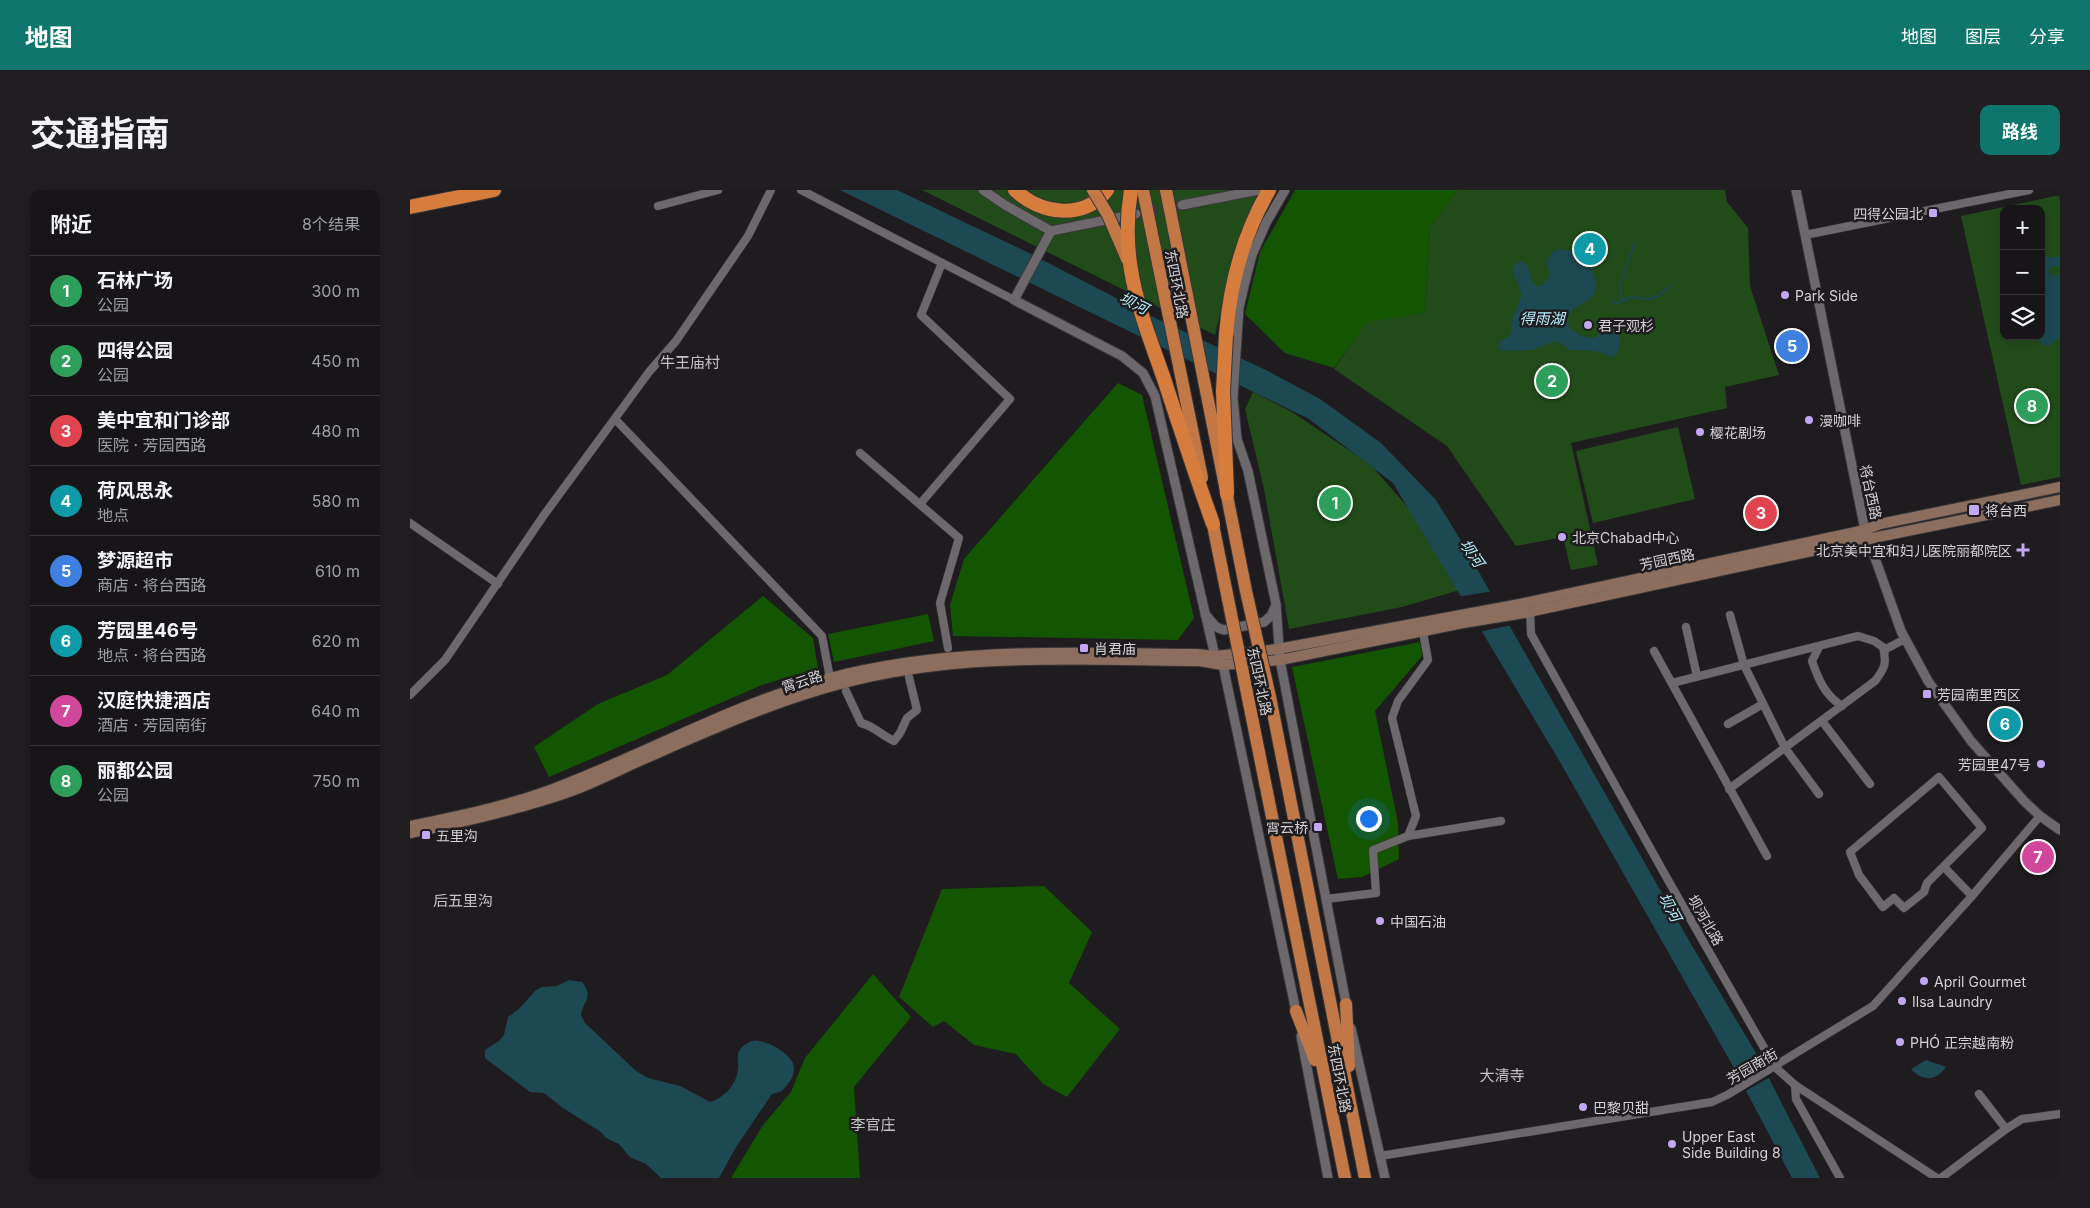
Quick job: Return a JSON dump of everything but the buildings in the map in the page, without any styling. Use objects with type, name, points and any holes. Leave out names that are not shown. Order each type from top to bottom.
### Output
[{"type":"highway","points":[[410,207],[494,190]]},
{"type":"highway","points":[[1093,190],[1108,215],[1130,270]]},
{"type":"highway","points":[[1019,194],[1035,205],[1050,210],[1066,211],[1081,208],[1107,190]]},
{"type":"highway","points":[[1130,190],[1128,211],[1132,281],[1145,329],[1213,524]]},
{"type":"highway","name":"东四环北路","points":[[1143,190],[1182,387],[1213,524],[1345,1178]]},
{"type":"highway","name":"东四环北路","points":[[1166,190],[1270,697],[1365,1178]]},
{"type":"highway","points":[[1227,494],[1222,392],[1232,337],[1228,306],[1238,260],[1265,192]]},
{"type":"highway","points":[[1346,1004],[1351,1108]]},
{"type":"highway","points":[[1296,1011],[1328,1096]]},
{"type":"main road","name":"芳园西路","points":[[1867,534],[1880,524],[2060,487]]},
{"type":"main road","name":"芳园西路","points":[[1278,649],[1525,609],[1867,534],[2060,500]]},
{"type":"main road","name":"芳园西路","points":[[1280,660],[1424,632],[1461,620]]},
{"type":"main road","name":"霄云路","points":[[410,826],[491,808],[567,784],[746,707],[830,678],[902,663],[976,654],[1018,652],[1196,654],[1215,656],[1278,649]]},
{"type":"main road","name":"霄云路","points":[[410,834],[519,809],[569,792],[761,709],[841,683],[890,673],[930,666],[982,661],[1199,661],[1223,665],[1280,660]]},
{"type":"street","points":[[658,206],[718,190]]},
{"type":"street","points":[[410,695],[445,660],[544,515],[649,372],[676,341],[748,236],[771,190]]},
{"type":"street","points":[[800,190],[1122,356],[1142,373],[1154,396],[1215,656],[1223,665],[1296,1011],[1328,1178]]},
{"type":"street","points":[[983,190],[1051,231],[1136,214]]},
{"type":"street","name":"东四环北路","points":[[1285,190],[1266,223],[1252,255],[1232,337],[1233,398],[1237,439],[1248,471],[1276,604],[1280,660],[1346,1004],[1385,1178]]},
{"type":"street","name":"将台西路","points":[[1796,190],[1867,534],[1906,639],[1928,681],[1971,741],[2009,786],[2040,816],[2060,830]]},
{"type":"street","points":[[1805,235],[2029,190]]},
{"type":"street","points":[[1182,205],[1265,192]]},
{"type":"street","points":[[1014,300],[1051,231]]},
{"type":"street","points":[[920,504],[1010,399],[921,314],[942,263]]},
{"type":"street","points":[[615,419],[822,636],[830,678]]},
{"type":"street","points":[[860,453],[959,538],[940,603],[948,648]]},
{"type":"street","points":[[410,522],[498,584]]},
{"type":"street","points":[[1204,612],[1216,627],[1224,630],[1264,622],[1271,616],[1276,604]]},
{"type":"street","name":"坝河北路","points":[[1525,609],[1530,634],[1773,1069],[1937,1178]]},
{"type":"street","points":[[1730,615],[1744,665],[1763,704],[1785,748],[1819,794]]},
{"type":"street","points":[[1686,627],[1697,676]]},
{"type":"street","points":[[1408,836],[1416,816],[1392,718],[1398,701],[1428,660],[1424,632]]},
{"type":"street","points":[[1672,683],[1858,636],[1874,641],[1883,647],[1886,659],[1883,670],[1875,681],[1729,789]]},
{"type":"street","points":[[1884,650],[1906,639]]},
{"type":"street","points":[[1819,647],[1812,661],[1820,684],[1832,700],[1842,706]]},
{"type":"street","points":[[1654,651],[1767,856]]},
{"type":"street","points":[[846,691],[861,722],[870,725],[883,735],[894,740],[900,733],[907,718],[917,710],[910,678]]},
{"type":"street","points":[[1728,724],[1763,704]]},
{"type":"street","points":[[1822,721],[1870,784]]},
{"type":"street","points":[[1939,777],[1982,828],[1944,867],[1927,883],[1924,892],[1904,908],[1894,898],[1883,907],[1859,875],[1850,852],[1939,777]]},
{"type":"street","name":"芳园南街","points":[[1380,1156],[1712,1102],[1729,1094],[1773,1069],[1873,1006],[1972,896],[2040,816]]},
{"type":"street","points":[[1326,899],[1376,893],[1373,850],[1408,836],[1500,821]]},
{"type":"street","points":[[2050,823],[2060,821]]},
{"type":"street","points":[[1944,867],[1972,896]]},
{"type":"street","points":[[1795,1084],[1796,1098],[1840,1178]]},
{"type":"street","points":[[1978,1094],[2006,1129]]},
{"type":"street","points":[[1941,1178],[2006,1129],[2022,1120],[2060,1114]]},
{"type":"green space","points":[[922,190],[1263,190],[1234,255],[1215,335]]},
{"type":"green space","points":[[1295,190],[1458,190],[1430,227],[1425,313],[1367,322],[1334,368],[1285,353],[1245,314],[1260,252]]},
{"type":"green space","points":[[1458,190],[1725,190],[1727,202],[1748,228],[1750,286],[1779,375],[1725,387],[1727,408],[1571,443],[1598,565],[1571,570],[1563,537],[1516,546],[1447,446],[1334,369],[1367,321],[1425,313],[1430,227]]},
{"type":"green space","points":[[2060,195],[2060,477],[2021,485],[1961,216],[2000,208],[2000,340],[2045,340],[2045,205],[2013,205]]},
{"type":"green space","points":[[1118,383],[1142,395],[1194,618],[1178,640],[953,636],[950,605],[964,559]]},
{"type":"green space","points":[[1253,392],[1292,412],[1371,465],[1416,517],[1463,589],[1402,607],[1289,629],[1264,489],[1245,409]]},
{"type":"green space","points":[[1678,427],[1695,499],[1593,523],[1576,451]]},
{"type":"green space","points":[[763,596],[813,638],[818,668],[762,685],[549,777],[534,747],[598,704],[667,675]]},
{"type":"green space","points":[[928,614],[934,641],[834,662],[828,634]]},
{"type":"green space","points":[[1420,642],[1422,656],[1375,711],[1398,823],[1399,859],[1362,877],[1338,879],[1292,667]]},
{"type":"green space","points":[[1044,886],[1092,932],[1069,983],[1120,1029],[1067,1097],[1043,1084],[1016,1054],[974,1045],[944,1021],[933,1027],[899,997],[942,889]]},
{"type":"green space","points":[[873,974],[911,1017],[854,1087],[860,1178],[731,1178],[763,1125],[791,1092],[805,1058]]},
{"type":"water","points":[[840,190],[897,190],[1027,252],[1151,316],[1266,370],[1320,399],[1381,443],[1436,500],[1460,539],[1691,944],[1756,1053],[1820,1178],[1792,1178],[1733,1066],[1560,762],[1393,483],[1309,419]]},
{"type":"water","name":"得雨湖","points":[[1558,249],[1572,251],[1591,263],[1596,285],[1593,296],[1573,310],[1568,317],[1569,328],[1581,336],[1594,338],[1599,334],[1607,319],[1610,319],[1617,327],[1620,337],[1620,347],[1615,356],[1611,357],[1596,351],[1569,350],[1555,341],[1532,350],[1501,351],[1498,346],[1502,340],[1510,336],[1513,317],[1522,294],[1514,275],[1514,266],[1520,261],[1525,264],[1530,270],[1532,281],[1538,287],[1543,285],[1550,275],[1546,261]]},
{"type":"water","points":[[2060,257],[2060,266],[2050,267],[2048,271],[2052,276],[2060,273],[2058,279],[2060,283],[2060,337],[2048,346],[2038,340],[2045,340],[2045,258]]},
{"type":"water","points":[[569,980],[582,982],[587,992],[587,999],[581,1015],[585,1023],[636,1071],[648,1078],[680,1086],[710,1102],[729,1090],[737,1075],[739,1053],[742,1047],[748,1043],[752,1041],[764,1042],[777,1048],[789,1057],[794,1068],[790,1081],[782,1091],[772,1094],[736,1147],[719,1178],[661,1178],[646,1164],[630,1157],[619,1144],[606,1138],[601,1132],[563,1108],[544,1093],[530,1092],[485,1058],[485,1050],[499,1041],[504,1035],[508,1017],[519,1009],[536,990],[542,987],[557,986]]},
{"type":"water","points":[[1926,1060],[1946,1067],[1938,1075],[1929,1078],[1920,1076],[1911,1069]]},
{"type":"pier","points":[[1493,591],[1512,625],[1478,632],[1457,597]]},
{"type":"pier","points":[[1763,1060],[1772,1076],[1744,1092],[1735,1076]]},
{"type":"waterway","points":[[1622,300],[1620,284],[1635,243]]},
{"type":"waterway","points":[[1612,301],[1618,303],[1631,297],[1648,299],[1656,297],[1671,286]]},
{"type":"tunnel","points":[[1136,214],[1182,205]]},
{"type":"place","name":"四得公园北","points":[[1933,213]]},
{"type":"place","name":"荷风思永","points":[[1590,249]]},
{"type":"place","name":"Park Side","points":[[1785,295]]},
{"type":"place","name":"君子观杉","points":[[1588,325]]},
{"type":"place","name":"梦源超市","points":[[1792,346]]},
{"type":"place","name":"四得公园","points":[[1552,381]]},
{"type":"place","name":"丽都公园","points":[[2032,406]]},
{"type":"place","name":"漫咖啡","points":[[1809,420]]},
{"type":"place","name":"樱花剧场","points":[[1700,432]]},
{"type":"place","name":"石林广场","points":[[1335,503]]},
{"type":"place","name":"将台西","points":[[1974,510]]},
{"type":"place","name":"美中宜和门诊部","points":[[1761,513]]},
{"type":"place","name":"北京Chabad中心","points":[[1562,537]]},
{"type":"place","name":"北京美中宜和妇儿医院丽都院区","points":[[2023,550]]},
{"type":"place","name":"肖君庙","points":[[1084,648]]},
{"type":"place","name":"芳园南里西区","points":[[1927,694]]},
{"type":"place","name":"芳园里46号","points":[[2005,724]]},
{"type":"place","name":"芳园里47号","points":[[2041,764]]},
{"type":"place","name":"霄云桥","points":[[1318,827]]},
{"type":"place","name":"五里沟","points":[[426,835]]},
{"type":"place","name":"汉庭快捷酒店","points":[[2038,857]]},
{"type":"place","name":"中国石油","points":[[1380,921]]},
{"type":"place","name":"April Gourmet","points":[[1924,981]]},
{"type":"place","name":"Ilsa Laundry","points":[[1902,1001]]},
{"type":"place","name":"PHÓ 正宗越南粉","points":[[1900,1042]]},
{"type":"place","name":"巴黎贝甜","points":[[1583,1107]]},
{"type":"place","name":"Upper East Side Building 8","points":[[1672,1144]]},
{"type":"district","name":"牛王庙村","points":[[690,362]]},
{"type":"district","name":"后五里沟","points":[[463,900]]},
{"type":"district","name":"大清寺","points":[[1502,1075]]},
{"type":"district","name":"李官庄","points":[[873,1124]]},
{"type":"water label","name":"坝河","points":[[1134,303]]},
{"type":"water label","name":"坝河","points":[[1472,553]]},
{"type":"water label","name":"坝河","points":[[1670,907]]}]
